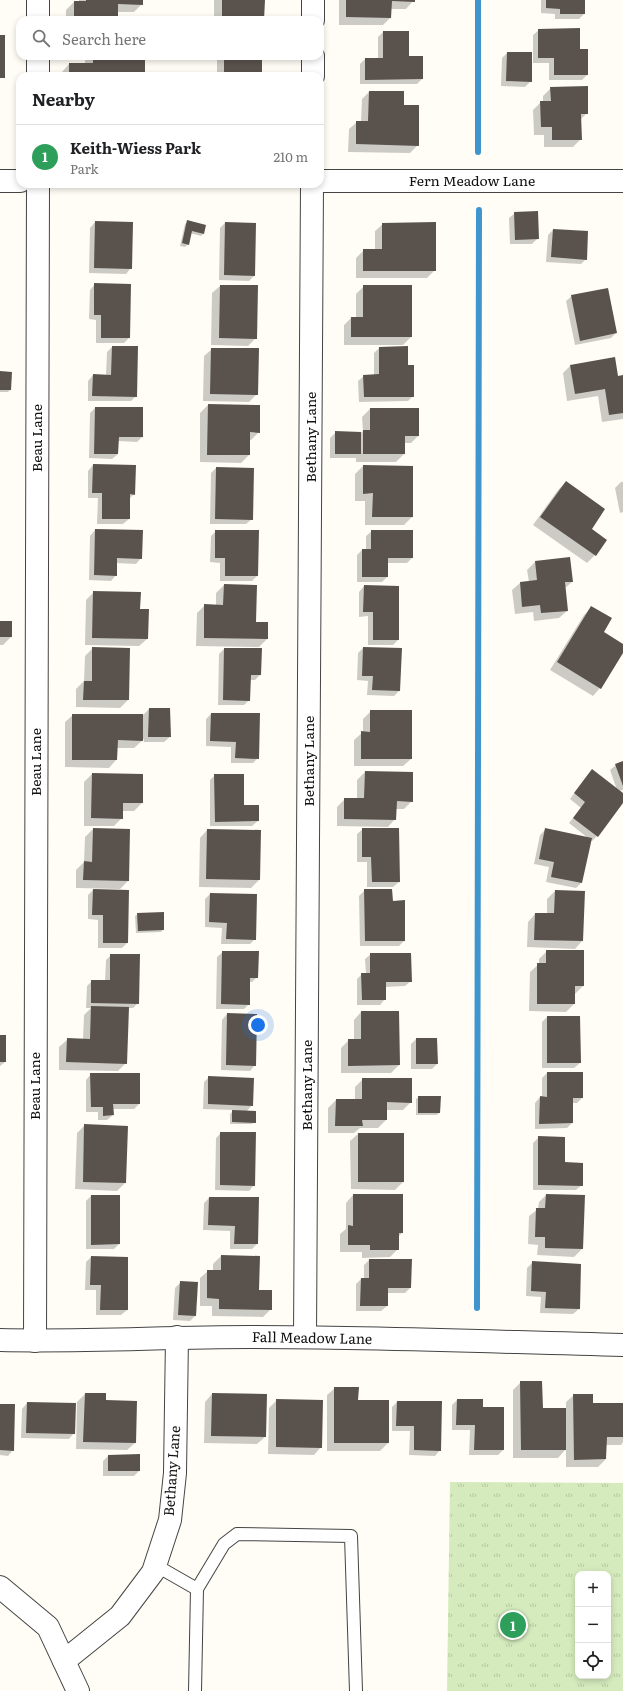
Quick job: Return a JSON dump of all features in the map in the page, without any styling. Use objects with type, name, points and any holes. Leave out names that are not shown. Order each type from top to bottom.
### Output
[{"type":"street","points":[[38,0],[38,16]]},
{"type":"street","points":[[313,0],[313,16]]},
{"type":"street","points":[[38,60],[38,72]]},
{"type":"street","points":[[313,60],[313,72]]},
{"type":"street","points":[[0,181],[16,181]]},
{"type":"street","name":"Fern Meadow Lane","points":[[324,182],[623,181]]},
{"type":"street","name":"Beau Lane","points":[[35,1341],[38,188]]},
{"type":"street","name":"Bethany Lane","points":[[305,1337],[312,188]]},
{"type":"street","name":"Fall Meadow Lane","points":[[0,1340],[35,1341],[177,1337],[305,1337],[623,1345]]},
{"type":"street","name":"Bethany Lane","points":[[64,1661],[120,1616],[153,1572],[156,1565],[170,1520],[175,1474],[177,1337]]},
{"type":"street","points":[[0,1587],[48,1627],[78,1691]]},
{"type":"lane","points":[[195,1691],[197,1589],[224,1544],[237,1534],[351,1536],[356,1691]]},
{"type":"lane","points":[[156,1565],[197,1589]]},
{"type":"green space","points":[[450,1482],[623,1483],[623,1691],[447,1691]]},
{"type":"building","points":[[143,0],[143,5],[118,4],[118,16],[74,16],[74,1]]},
{"type":"building","points":[[222,0],[265,0],[264,16],[222,16]]},
{"type":"building","points":[[346,0],[415,0],[415,2],[392,1],[391,18],[346,17]]},
{"type":"building","points":[[546,0],[585,0],[585,14],[560,14],[560,9],[546,8]]},
{"type":"building","points":[[580,28],[580,49],[588,49],[588,75],[554,75],[554,58],[538,58],[538,29]]},
{"type":"building","points":[[383,31],[409,31],[409,56],[423,56],[423,79],[365,80],[365,58],[383,58]]},
{"type":"building","points":[[0,35],[5,35],[5,78],[0,78]]},
{"type":"building","points":[[507,52],[532,52],[532,82],[506,81]]},
{"type":"building","points":[[93,60],[145,60],[145,72],[69,72],[69,63],[93,63]]},
{"type":"building","points":[[224,60],[262,60],[262,72],[224,72]]},
{"type":"building","points":[[588,86],[588,114],[581,114],[582,140],[552,140],[552,127],[541,127],[540,101],[551,101],[550,87]]},
{"type":"building","points":[[369,91],[404,91],[404,105],[419,105],[419,146],[356,144],[356,121],[368,121]]},
{"type":"building","points":[[538,211],[539,239],[515,240],[514,212]]},
{"type":"building","points":[[187,220],[206,225],[204,234],[192,231],[189,245],[182,243]]},
{"type":"building","points":[[95,221],[133,222],[132,269],[94,268]]},
{"type":"building","points":[[225,222],[256,223],[255,276],[224,275]]},
{"type":"building","points":[[436,222],[436,271],[363,271],[363,249],[382,249],[382,223]]},
{"type":"building","points":[[553,229],[588,231],[587,260],[551,257]]},
{"type":"building","points":[[94,283],[131,284],[130,338],[101,338],[101,315],[94,315]]},
{"type":"building","points":[[220,285],[258,285],[257,339],[219,338]]},
{"type":"building","points":[[363,285],[412,285],[412,337],[351,337],[351,317],[363,317]]},
{"type":"building","points":[[608,288],[617,333],[580,341],[571,295]]},
{"type":"building","points":[[112,346],[138,346],[137,397],[92,396],[93,374],[111,375]]},
{"type":"building","points":[[408,346],[408,365],[414,365],[414,397],[364,397],[363,375],[379,374],[379,347]]},
{"type":"building","points":[[211,348],[259,348],[258,395],[210,394]]},
{"type":"building","points":[[615,357],[618,376],[623,375],[623,413],[609,415],[605,389],[575,394],[570,365]]},
{"type":"building","points":[[0,371],[12,372],[11,390],[0,390]]},
{"type":"building","points":[[208,404],[260,405],[260,433],[250,432],[250,455],[207,455]]},
{"type":"building","points":[[95,407],[143,407],[143,437],[119,437],[118,454],[94,454]]},
{"type":"building","points":[[370,408],[419,408],[419,436],[405,436],[405,454],[363,454],[363,430],[370,430]]},
{"type":"building","points":[[335,431],[361,432],[361,454],[335,454]]},
{"type":"building","points":[[93,464],[136,465],[135,495],[130,494],[130,519],[102,519],[102,493],[92,493]]},
{"type":"building","points":[[363,465],[413,466],[413,517],[372,517],[373,493],[363,494]]},
{"type":"building","points":[[216,467],[254,468],[253,520],[215,519]]},
{"type":"building","points":[[566,481],[605,509],[592,529],[607,540],[596,556],[540,517]]},
{"type":"building","points":[[95,529],[143,530],[142,559],[117,558],[117,576],[94,575]]},
{"type":"building","points":[[215,530],[259,530],[258,576],[225,576],[225,558],[215,558]]},
{"type":"building","points":[[371,530],[413,530],[413,558],[388,558],[388,577],[362,577],[362,549],[371,549]]},
{"type":"building","points":[[570,557],[573,582],[565,582],[568,611],[541,613],[540,605],[522,607],[520,582],[537,580],[535,561]]},
{"type":"building","points":[[224,584],[257,585],[256,622],[268,622],[268,639],[204,638],[204,604],[223,605]]},
{"type":"building","points":[[364,585],[399,586],[399,640],[373,640],[373,612],[363,612]]},
{"type":"building","points":[[93,591],[141,592],[140,609],[149,609],[148,639],[92,638]]},
{"type":"building","points":[[591,606],[612,618],[604,632],[623,644],[623,653],[601,689],[557,662]]},
{"type":"building","points":[[0,621],[12,621],[12,637],[0,637]]},
{"type":"building","points":[[92,647],[130,648],[129,700],[83,700],[84,681],[92,681]]},
{"type":"building","points":[[363,647],[402,648],[400,691],[372,690],[373,676],[362,676]]},
{"type":"building","points":[[224,648],[262,648],[261,675],[251,675],[250,701],[223,700]]},
{"type":"building","points":[[149,708],[170,708],[171,737],[148,737]]},
{"type":"building","points":[[370,710],[412,710],[412,759],[361,759],[361,731],[370,732]]},
{"type":"building","points":[[211,713],[260,713],[259,759],[235,758],[236,742],[210,741]]},
{"type":"building","points":[[72,714],[143,714],[143,741],[118,740],[117,760],[72,760]]},
{"type":"building","points":[[623,761],[623,786],[615,764]]},
{"type":"building","points":[[592,769],[623,793],[623,803],[598,837],[573,818],[585,802],[574,793]]},
{"type":"building","points":[[365,771],[413,772],[413,802],[397,801],[396,820],[344,819],[344,798],[364,798]]},
{"type":"building","points":[[92,773],[143,774],[143,803],[123,803],[123,819],[91,818]]},
{"type":"building","points":[[214,774],[244,774],[244,805],[259,805],[259,821],[215,822]]},
{"type":"building","points":[[93,828],[130,829],[129,881],[83,880],[84,861],[92,862]]},
{"type":"building","points":[[362,828],[399,828],[400,882],[372,882],[371,857],[362,857]]},
{"type":"building","points":[[545,828],[592,838],[582,883],[551,877],[554,862],[539,859]]},
{"type":"building","points":[[207,829],[261,830],[260,880],[206,879]]},
{"type":"building","points":[[93,889],[129,890],[128,943],[103,943],[103,915],[92,915]]},
{"type":"building","points":[[364,889],[392,889],[393,901],[405,900],[405,941],[365,941]]},
{"type":"building","points":[[555,890],[585,891],[583,941],[534,940],[535,913],[554,913]]},
{"type":"building","points":[[210,893],[257,894],[256,940],[226,939],[227,923],[209,922]]},
{"type":"building","points":[[164,912],[164,930],[138,931],[137,913]]},
{"type":"building","points":[[546,950],[584,950],[584,986],[575,986],[575,1004],[537,1004],[537,963],[546,963]]},
{"type":"building","points":[[222,951],[259,951],[258,978],[250,978],[250,1005],[221,1004]]},
{"type":"building","points":[[370,953],[411,953],[412,982],[386,982],[386,1000],[362,1000],[361,973],[370,973]]},
{"type":"building","points":[[110,954],[140,954],[139,1004],[91,1003],[91,980],[110,980]]},
{"type":"building","points":[[91,1006],[129,1007],[127,1064],[66,1062],[67,1038],[90,1039]]},
{"type":"building","points":[[361,1011],[399,1011],[400,1065],[348,1066],[348,1039],[361,1039]]},
{"type":"building","points":[[227,1013],[257,1014],[256,1066],[226,1065]]},
{"type":"building","points":[[547,1016],[580,1016],[581,1063],[547,1063]]},
{"type":"building","points":[[0,1035],[6,1035],[6,1062],[0,1062]]},
{"type":"building","points":[[416,1038],[437,1038],[438,1064],[416,1064]]},
{"type":"building","points":[[547,1072],[583,1072],[583,1098],[573,1098],[573,1123],[539,1124],[540,1096],[547,1097]]},
{"type":"building","points":[[90,1073],[140,1073],[140,1104],[113,1104],[114,1115],[103,1116],[103,1107],[91,1107]]},
{"type":"building","points":[[208,1076],[254,1078],[253,1106],[208,1104]]},
{"type":"building","points":[[362,1078],[412,1078],[412,1103],[387,1102],[387,1120],[362,1120],[363,1126],[335,1126],[336,1099],[362,1099]]},
{"type":"building","points":[[418,1096],[441,1096],[440,1113],[418,1113]]},
{"type":"building","points":[[232,1110],[256,1111],[256,1123],[232,1122]]},
{"type":"building","points":[[84,1124],[128,1126],[126,1183],[83,1182]]},
{"type":"building","points":[[220,1132],[256,1132],[255,1186],[220,1185]]},
{"type":"building","points":[[358,1133],[404,1133],[404,1182],[358,1182]]},
{"type":"building","points":[[538,1136],[565,1137],[565,1162],[583,1163],[583,1186],[538,1185]]},
{"type":"building","points":[[353,1194],[403,1194],[403,1233],[399,1233],[399,1250],[370,1250],[370,1245],[348,1245],[348,1225],[353,1226]]},
{"type":"building","points":[[546,1194],[585,1195],[583,1249],[545,1248],[545,1237],[535,1237],[536,1208],[545,1208]]},
{"type":"building","points":[[91,1195],[120,1195],[120,1244],[91,1245]]},
{"type":"building","points":[[209,1197],[259,1197],[258,1244],[234,1244],[235,1226],[208,1225]]},
{"type":"building","points":[[221,1255],[260,1256],[259,1290],[272,1290],[272,1310],[219,1309],[219,1299],[207,1298],[207,1270],[221,1270]]},
{"type":"building","points":[[91,1256],[128,1257],[128,1310],[100,1310],[101,1285],[90,1285]]},
{"type":"building","points":[[369,1259],[412,1259],[411,1288],[388,1288],[388,1306],[360,1306],[361,1278],[369,1278]]},
{"type":"building","points":[[532,1261],[581,1264],[580,1309],[545,1308],[546,1292],[531,1291]]},
{"type":"building","points":[[180,1281],[198,1282],[196,1316],[178,1315]]},
{"type":"building","points":[[520,1381],[542,1381],[543,1408],[566,1408],[566,1450],[521,1450]]},
{"type":"building","points":[[334,1387],[359,1387],[358,1400],[389,1400],[389,1443],[334,1443]]},
{"type":"building","points":[[85,1393],[106,1393],[106,1400],[137,1401],[136,1443],[83,1442]]},
{"type":"building","points":[[212,1393],[267,1394],[266,1437],[211,1436]]},
{"type":"building","points":[[573,1394],[593,1394],[593,1403],[623,1403],[623,1437],[607,1437],[606,1459],[574,1460]]},
{"type":"building","points":[[276,1399],[323,1400],[322,1448],[276,1447]]},
{"type":"building","points":[[457,1399],[483,1399],[483,1407],[504,1407],[504,1450],[474,1450],[475,1425],[456,1425]]},
{"type":"building","points":[[397,1401],[442,1401],[441,1451],[414,1450],[414,1426],[396,1426]]},
{"type":"building","points":[[27,1402],[76,1403],[75,1434],[26,1433]]},
{"type":"building","points":[[0,1404],[15,1404],[14,1451],[0,1450]]},
{"type":"building","points":[[140,1454],[140,1471],[108,1471],[108,1455]]},
{"type":"waterway","points":[[478,0],[478,152]]},
{"type":"waterway","points":[[477,1308],[479,210]]},
{"type":"place","name":"Keith-Wiess Park","points":[[513,1625]]}]
